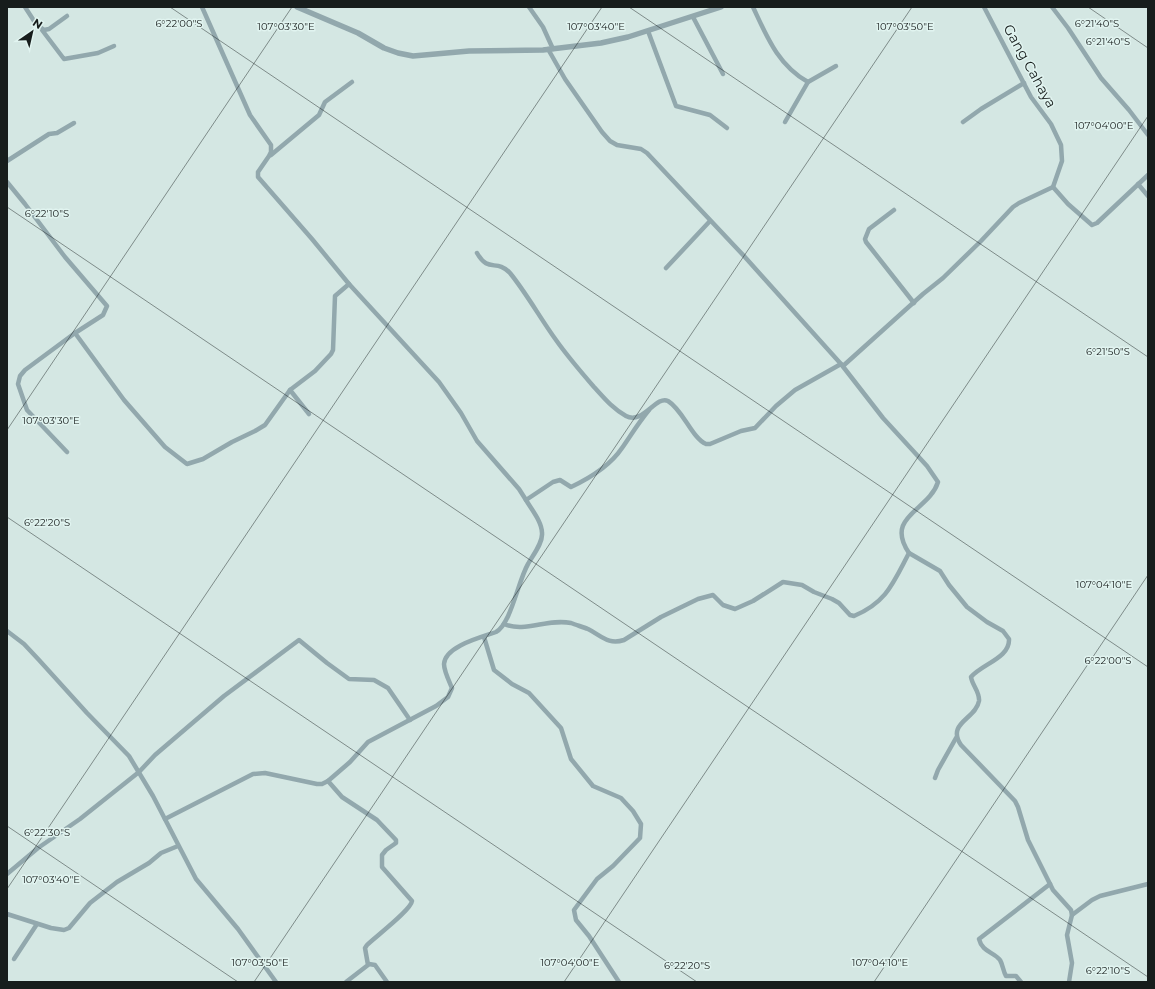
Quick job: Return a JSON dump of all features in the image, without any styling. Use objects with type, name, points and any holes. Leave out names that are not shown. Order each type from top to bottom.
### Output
[{"type":"street","points":[[25,7],[36,24],[64,59],[98,52],[114,46]]},
{"type":"street","points":[[165,819],[253,774],[264,773],[322,784],[328,781],[350,762],[368,742],[436,706],[448,697],[452,688],[444,665],[447,655],[461,645],[499,631],[510,612],[523,572],[542,539],[542,529],[540,523],[526,500],[515,484],[477,441],[461,412],[439,382],[349,284],[258,177],[258,172],[271,152],[271,145],[250,116],[202,7]]},
{"type":"street","points":[[297,7],[358,33],[384,48],[417,56],[469,50],[550,49],[612,41],[693,17],[721,7]]},
{"type":"street","points":[[529,7],[542,27],[550,49],[565,79],[606,136],[617,145],[641,149],[647,153],[744,256],[842,365],[883,418],[937,479],[938,482],[933,491],[908,518],[903,526],[903,543],[910,553],[940,571],[948,585],[966,607],[1003,631],[1009,638],[1008,644],[1000,656],[971,677],[979,697],[978,703],[961,725],[956,738],[935,778]]},
{"type":"street","points":[[753,7],[773,48],[784,62],[808,82]]},
{"type":"street","name":"Gang Cahaya","points":[[984,7],[1035,103],[1057,136],[1062,150],[1062,161],[1053,187]]},
{"type":"street","points":[[1052,7],[1068,28],[1101,78],[1129,110],[1148,136]]},
{"type":"street","points":[[42,30],[49,29],[67,16]]},
{"type":"street","points":[[693,17],[723,74]]},
{"type":"street","points":[[648,31],[676,106],[710,115],[727,128]]},
{"type":"street","points":[[785,122],[808,82],[836,66]]},
{"type":"street","points":[[269,156],[319,115],[325,102],[352,82]]},
{"type":"street","points":[[963,122],[981,109],[1024,83]]},
{"type":"street","points":[[7,161],[49,134],[57,133],[74,123]]},
{"type":"street","points":[[526,500],[553,482],[560,480],[571,487],[588,479],[599,471],[622,449],[638,423],[658,402],[662,400],[667,401],[677,410],[703,443],[709,445],[741,431],[755,428],[776,406],[795,390],[842,365],[943,278],[1013,207],[1053,187],[1073,208],[1092,224],[1097,223],[1148,175]]},
{"type":"street","points":[[7,182],[65,257],[107,306],[103,315],[75,333],[25,370],[20,376],[18,384],[27,410],[67,452]]},
{"type":"street","points":[[1138,184],[1148,196]]},
{"type":"street","points":[[894,210],[869,229],[865,238],[866,242],[914,302]]},
{"type":"street","points":[[666,268],[710,221]]},
{"type":"street","points":[[477,253],[481,260],[487,265],[491,266],[497,264],[504,266],[556,341],[587,379],[614,408],[632,418],[650,410]]},
{"type":"street","points":[[75,333],[124,400],[164,447],[187,464],[203,460],[232,442],[265,425],[290,390],[315,371],[332,352],[334,296],[349,284]]},
{"type":"street","points":[[290,390],[309,414]]},
{"type":"street","points":[[504,624],[516,628],[554,622],[570,623],[587,628],[607,641],[617,642],[624,640],[661,618],[698,599],[713,595],[723,605],[735,609],[753,601],[783,582],[802,585],[814,592],[832,598],[850,615],[854,616],[869,609],[881,600],[910,553]]},
{"type":"street","points":[[7,631],[32,652],[87,713],[120,745],[129,756],[165,819],[196,879],[238,929],[276,982]]},
{"type":"street","points":[[484,636],[494,670],[512,684],[529,693],[561,728],[571,759],[593,786],[621,798],[633,811],[640,824],[640,838],[613,866],[597,879],[574,910],[576,920],[589,936],[619,982]]},
{"type":"street","points":[[7,874],[38,848],[80,818],[139,772],[155,755],[224,696],[299,640],[349,679],[374,680],[388,688],[410,720]]},
{"type":"street","points":[[956,738],[1015,801],[1028,840],[1054,893],[1069,907],[1072,916],[1068,932],[1072,963],[1069,982]]},
{"type":"street","points":[[328,781],[342,797],[377,820],[396,840],[396,843],[382,855],[382,867],[412,901],[411,905],[402,914],[366,945],[365,948],[369,964]]},
{"type":"street","points":[[7,914],[58,930],[66,930],[90,904],[112,886],[150,863],[161,854],[178,846]]},
{"type":"street","points":[[1021,982],[1016,976],[1006,976],[1000,960],[985,949],[979,940],[1050,884]]},
{"type":"street","points":[[1072,916],[1092,900],[1100,896],[1148,884]]},
{"type":"street","points":[[14,959],[37,924]]},
{"type":"street","points":[[346,982],[369,964],[374,964],[387,982]]}]
